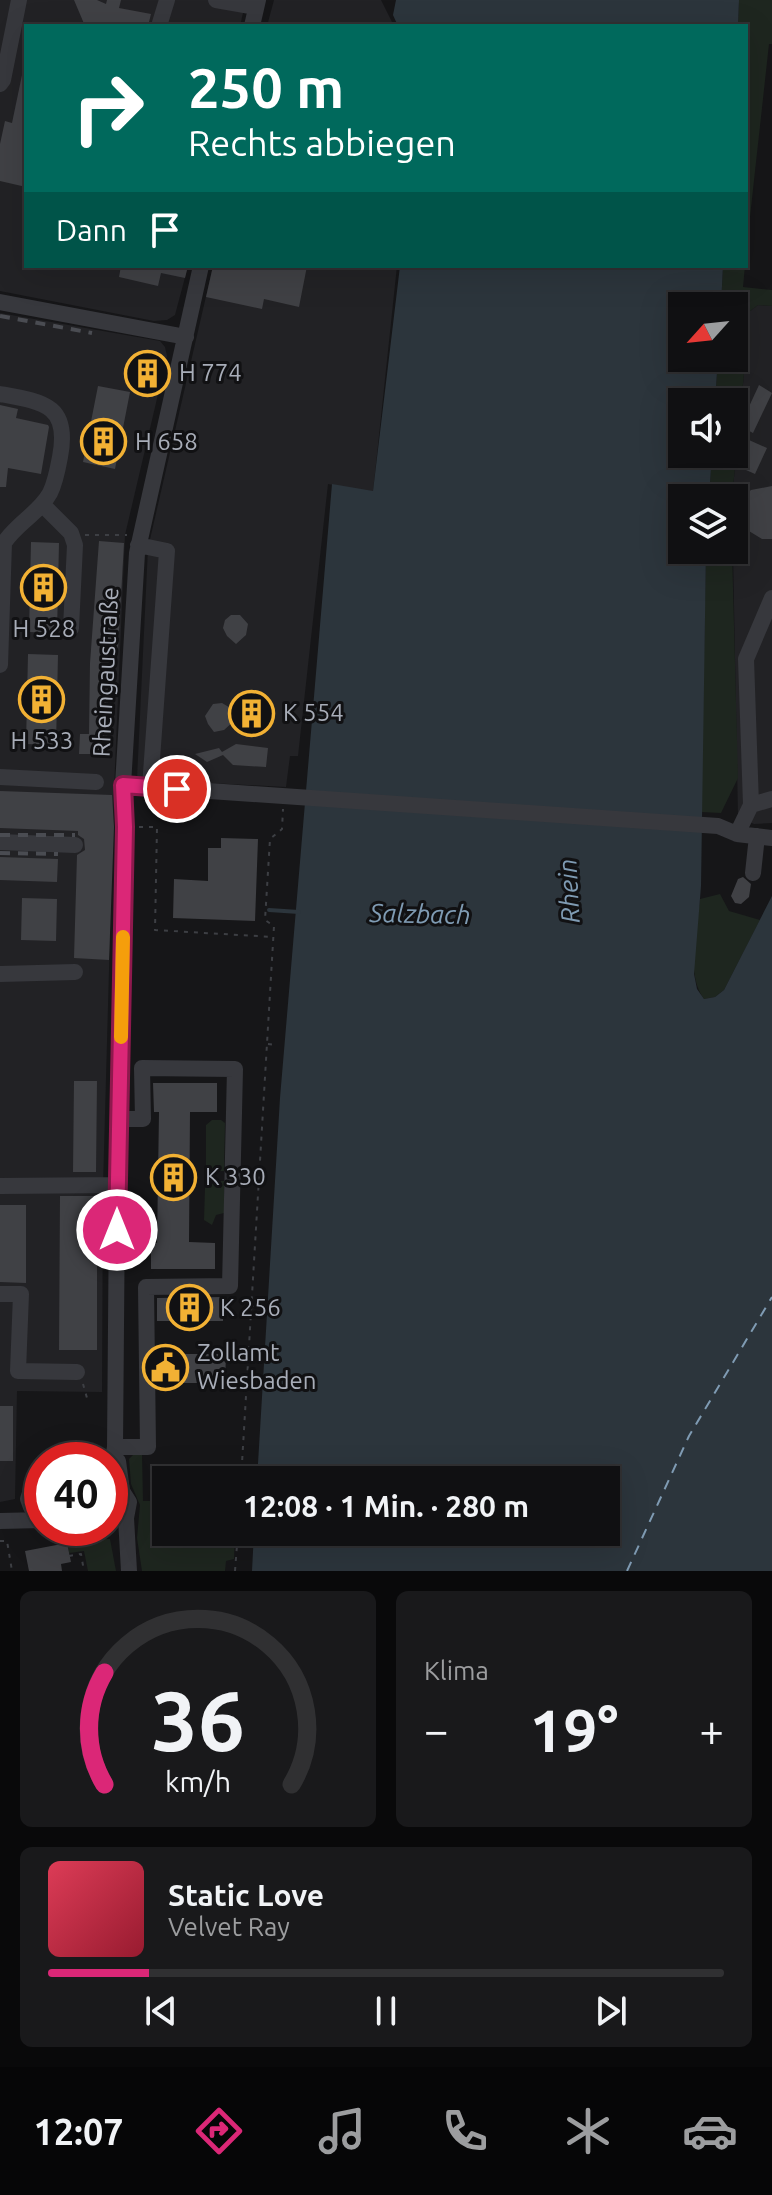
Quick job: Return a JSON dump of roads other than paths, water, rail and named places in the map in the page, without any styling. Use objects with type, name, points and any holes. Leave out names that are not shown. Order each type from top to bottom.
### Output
[{"type":"street","points":[[0,84],[19,0]]},
{"type":"street","points":[[160,24],[167,0]]},
{"type":"street","points":[[216,0],[257,4],[252,24]]},
{"type":"street","name":"Rheingaustraße","points":[[115,1442],[125,827],[123,785],[132,540],[186,337],[201,268]]},
{"type":"street","points":[[0,302],[186,337]]},
{"type":"street","points":[[0,394],[45,405],[60,418],[64,435],[51,492],[4,543],[0,665]]},
{"type":"street","points":[[42,504],[71,533],[75,545],[71,628]]},
{"type":"street","points":[[132,540],[167,551],[150,787]]},
{"type":"street","points":[[737,834],[751,805],[746,659],[772,598]]},
{"type":"street","points":[[0,777],[96,782]]},
{"type":"street","points":[[123,785],[718,826],[737,834],[764,837],[753,873]]},
{"type":"street","points":[[751,805],[772,799]]},
{"type":"street","points":[[0,842],[75,845]]},
{"type":"street","points":[[0,974],[75,972]]},
{"type":"street","points":[[118,1119],[143,1119],[142,1068],[235,1069],[230,1286],[146,1287],[148,1447],[128,1447]]},
{"type":"street","points":[[0,1186],[117,1185]]},
{"type":"street","points":[[0,1294],[21,1294],[18,1371],[77,1372]]},
{"type":"street","points":[[0,1521],[24,1518]]},
{"type":"water","points":[[396,0],[739,0],[738,24],[397,24],[393,15]]},
{"type":"water","name":"Rhein","points":[[400,268],[723,268],[722,292],[668,292],[668,372],[717,372],[716,388],[668,388],[668,468],[711,468],[710,484],[668,484],[668,564],[706,564],[701,886],[694,974],[697,989],[704,999],[715,997],[724,990],[772,896],[772,1571],[252,1571],[253,1546],[620,1546],[620,1466],[258,1466],[280,1098],[332,484],[373,491]]},
{"type":"waterway","name":"Salzbach","points":[[269,910],[299,912]]},
{"type":"railway","points":[[0,316],[92,333]]},
{"type":"railway","points":[[0,835],[75,835]]},
{"type":"railway","points":[[0,853],[58,854]]},
{"type":"place","name":"H 774","points":[[148,373]]},
{"type":"place","name":"H 658","points":[[104,442]]},
{"type":"place","name":"H 528","points":[[44,587]]},
{"type":"place","name":"H 533","points":[[42,699]]},
{"type":"place","name":"K 554","points":[[252,713]]},
{"type":"place","name":"K 330","points":[[174,1177]]},
{"type":"place","name":"K 256","points":[[189,1308]]},
{"type":"place","name":"Zollamt Wiesbaden","points":[[166,1367]]}]
